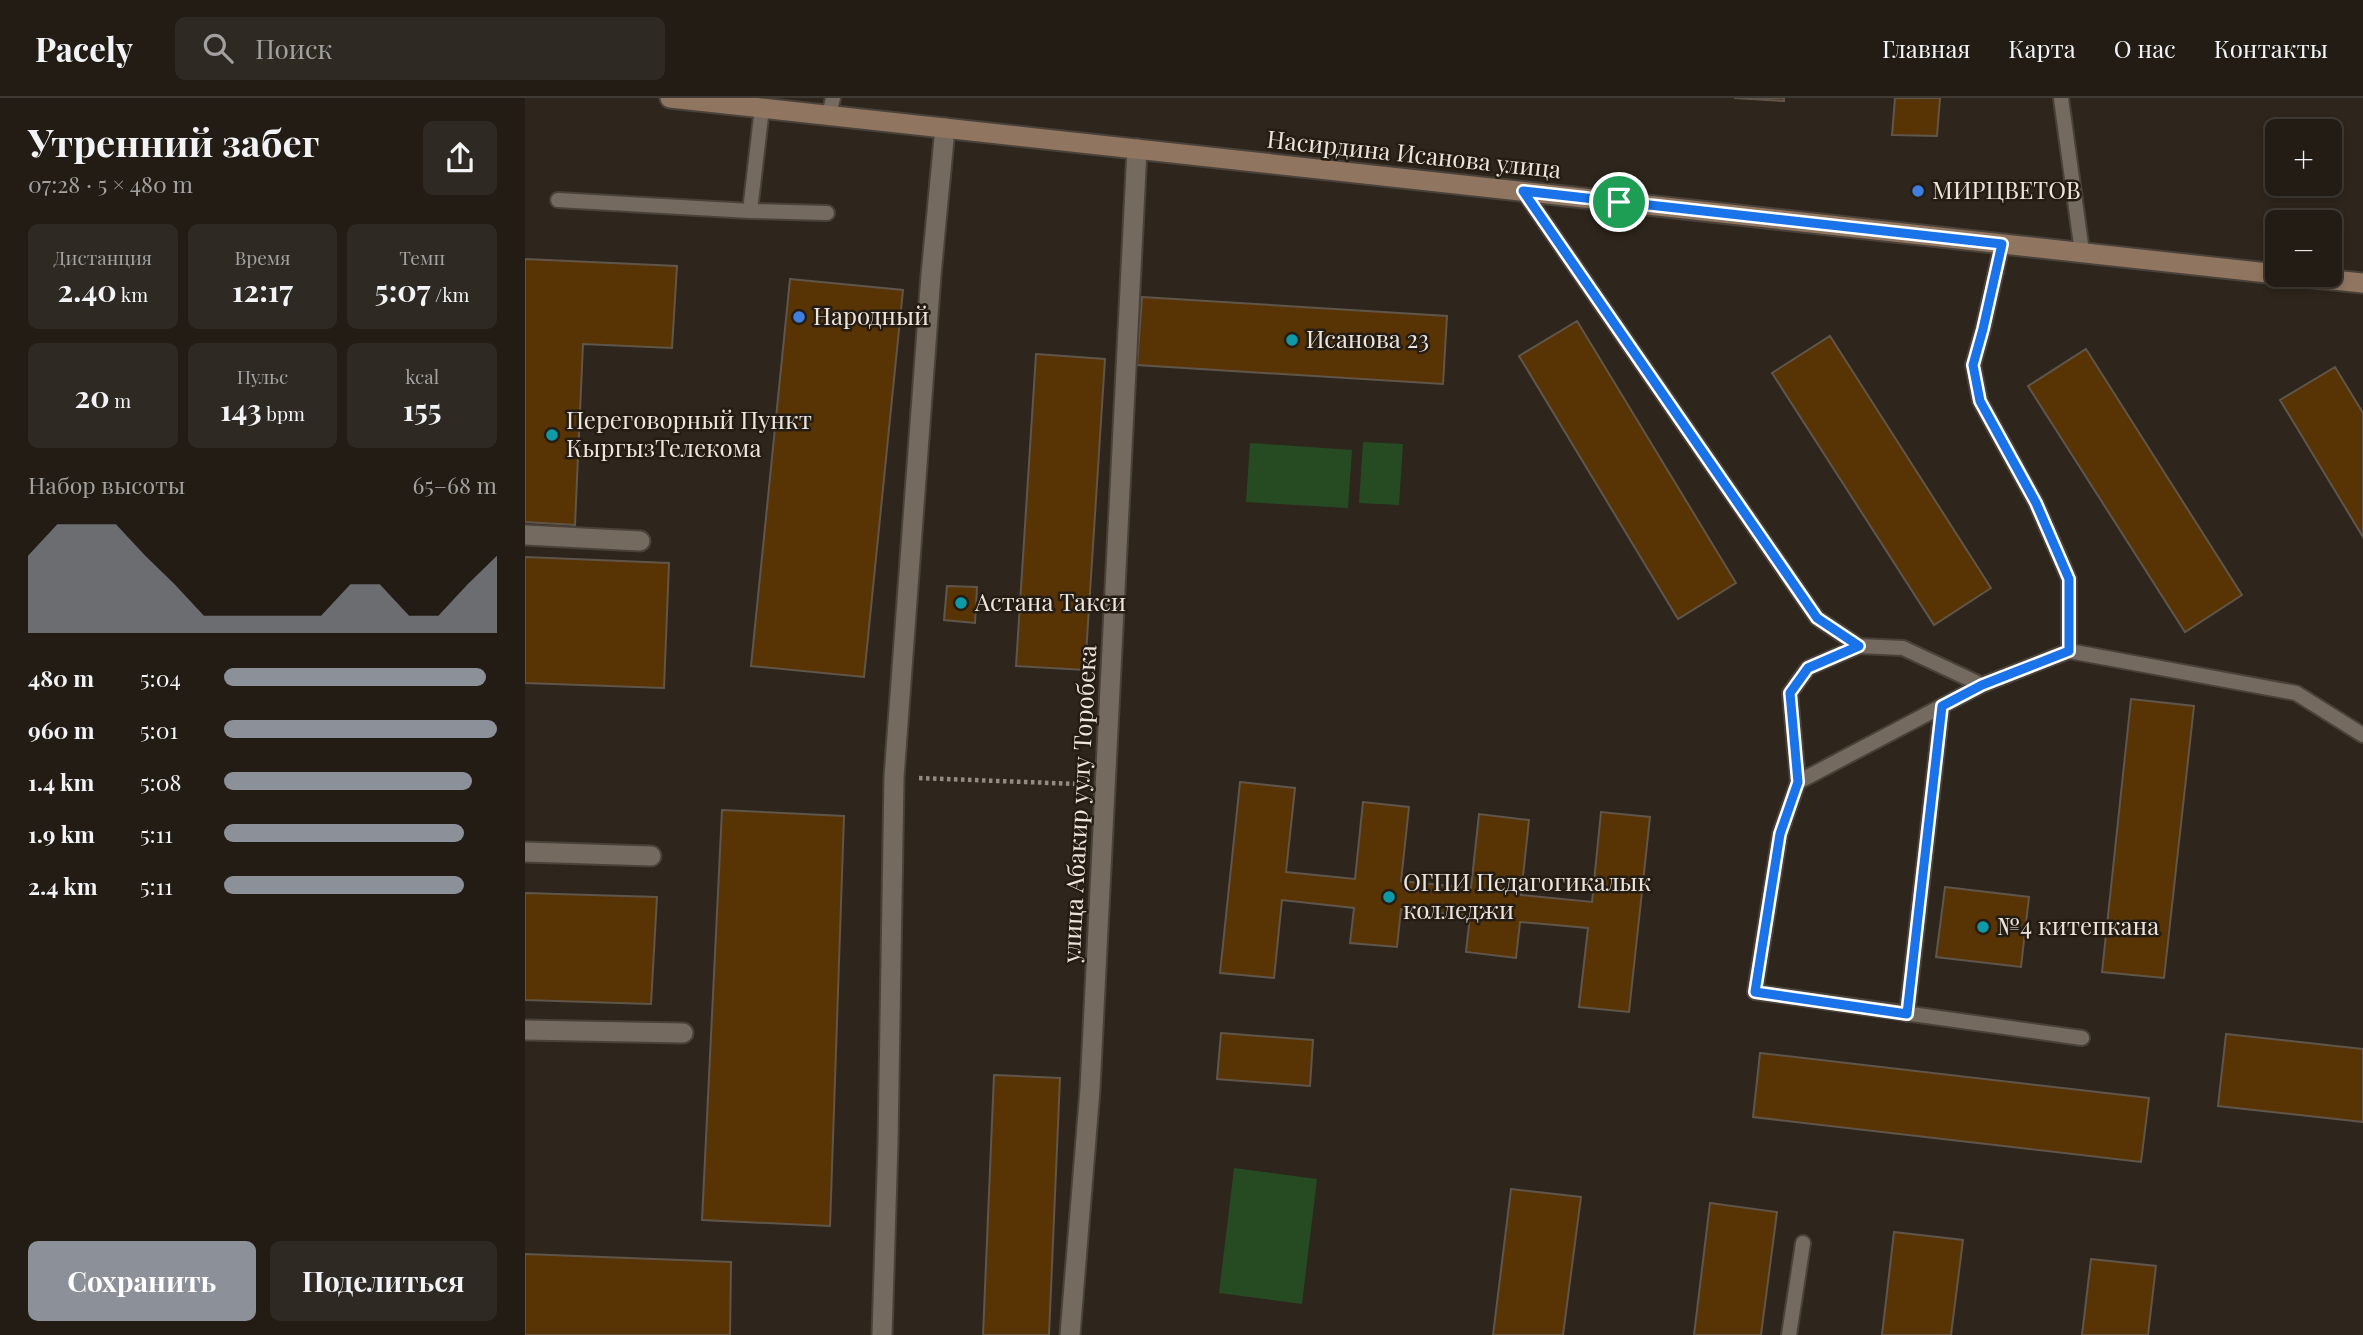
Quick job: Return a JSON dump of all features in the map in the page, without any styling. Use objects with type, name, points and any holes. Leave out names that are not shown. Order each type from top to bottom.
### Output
[{"type":"main road","name":"Насирдина Исанова улица","points":[[670,98],[762,108],[831,107],[945,128],[2265,273]]},
{"type":"main road","points":[[2342,281],[2363,283]]},
{"type":"street","points":[[883,1335],[894,776],[930,275],[945,128]]},
{"type":"street","name":"улица Абакир уулу Торобека","points":[[1070,1335],[1090,1089],[1137,149]]},
{"type":"street","points":[[525,535],[640,541]]},
{"type":"street","points":[[525,852],[651,856]]},
{"type":"street","points":[[525,1030],[683,1033]]},
{"type":"lane","points":[[2061,98],[2082,252]]},
{"type":"lane","points":[[750,211],[762,108]]},
{"type":"lane","points":[[1523,191],[1817,618],[1859,646]]},
{"type":"lane","points":[[558,200],[827,213]]},
{"type":"lane","points":[[2002,244],[1973,365],[1980,401],[2036,503],[2069,579],[2069,651]]},
{"type":"lane","points":[[1982,685],[1903,648],[1859,646],[1808,668],[1790,693],[1798,782],[1780,834],[1755,992],[2083,1038]]},
{"type":"lane","points":[[1798,782],[1982,685],[2069,651],[2295,693],[2363,735]]},
{"type":"lane","points":[[1907,1014],[1942,706]]},
{"type":"lane","points":[[1789,1335],[1803,1243]]},
{"type":"path","points":[[894,776],[1080,785]]},
{"type":"green space","points":[[1363,442],[1403,444],[1399,505],[1359,503]]},
{"type":"green space","points":[[1250,443],[1352,450],[1348,508],[1246,502]]},
{"type":"green space","points":[[1234,1168],[1317,1179],[1302,1304],[1219,1293]]},
{"type":"building","points":[[1734,98],[1784,98],[1784,101]]},
{"type":"building","points":[[1895,98],[1940,98],[1937,136],[1892,135]]},
{"type":"building","name":"Переговорный Пункт КыргызТелекома","points":[[525,259],[677,266],[672,348],[583,344],[575,525],[525,522]]},
{"type":"building","points":[[790,279],[903,290],[864,677],[751,666]]},
{"type":"building","name":"Исанова 23","points":[[1142,297],[1447,316],[1443,384],[1137,365]]},
{"type":"building","points":[[1577,321],[1736,583],[1678,619],[1519,356]]},
{"type":"building","points":[[1830,336],[1991,588],[1934,625],[1772,373]]},
{"type":"building","points":[[2086,349],[2242,595],[2185,632],[2028,386]]},
{"type":"building","points":[[1036,354],[1105,359],[1085,670],[1016,666]]},
{"type":"building","points":[[2335,367],[2363,413],[2363,537],[2280,400]]},
{"type":"building","points":[[525,557],[669,563],[664,688],[525,683]]},
{"type":"building","name":"Астана Такси","points":[[947,586],[977,587],[975,623],[944,620]]},
{"type":"building","points":[[2131,699],[2194,706],[2164,978],[2102,972]]},
{"type":"building","name":"ОГПИ Педагогикалык колледжи","points":[[1240,782],[1295,788],[1286,872],[1355,879],[1363,802],[1409,807],[1401,881],[1471,888],[1479,814],[1529,820],[1521,895],[1592,902],[1601,812],[1650,817],[1629,1012],[1579,1007],[1588,928],[1520,922],[1516,958],[1466,952],[1470,916],[1401,909],[1397,947],[1350,943],[1354,908],[1282,900],[1274,978],[1220,973]]},
{"type":"building","points":[[722,810],[844,816],[830,1226],[702,1220]]},
{"type":"building","name":"№4 китепкана","points":[[1945,887],[2029,897],[2021,967],[1936,957]]},
{"type":"building","points":[[525,893],[657,897],[651,1004],[525,1000]]},
{"type":"building","points":[[1221,1033],[1313,1040],[1310,1086],[1217,1079]]},
{"type":"building","points":[[2226,1034],[2363,1049],[2363,1122],[2218,1106]]},
{"type":"building","points":[[1760,1053],[2149,1098],[2141,1162],[1753,1117]]},
{"type":"building","points":[[994,1075],[1060,1078],[1049,1335],[983,1335]]},
{"type":"building","points":[[1511,1189],[1581,1197],[1563,1335],[1493,1335]]},
{"type":"building","points":[[1710,1203],[1777,1212],[1761,1335],[1694,1335]]},
{"type":"building","points":[[1894,1232],[1963,1240],[1951,1335],[1882,1335]]},
{"type":"building","points":[[525,1254],[731,1262],[730,1335],[525,1335]]},
{"type":"building","points":[[2091,1259],[2156,1266],[2148,1335],[2082,1335]]},
{"type":"place","name":"МИРЦВЕТОВ","points":[[1918,191]]},
{"type":"place","name":"Народный","points":[[799,317]]},
{"type":"place","name":"Исанова 23","points":[[1292,340]]},
{"type":"place","name":"Переговорный Пункт КыргызТелекома","points":[[552,435]]},
{"type":"place","name":"Астана Такси","points":[[961,603]]},
{"type":"place","name":"ОГПИ Педагогикалык колледжи","points":[[1389,897]]},
{"type":"place","name":"№4 китепкана","points":[[1983,927]]},
{"type":"route","points":[[1523,191],[1619,202],[2002,244],[1973,365],[1980,401],[2036,503],[2069,579],[2069,651],[1982,685],[1942,706],[1907,1014],[1755,992],[1780,834],[1798,782],[1790,693],[1808,668],[1859,646],[1817,618],[1523,191]]}]
